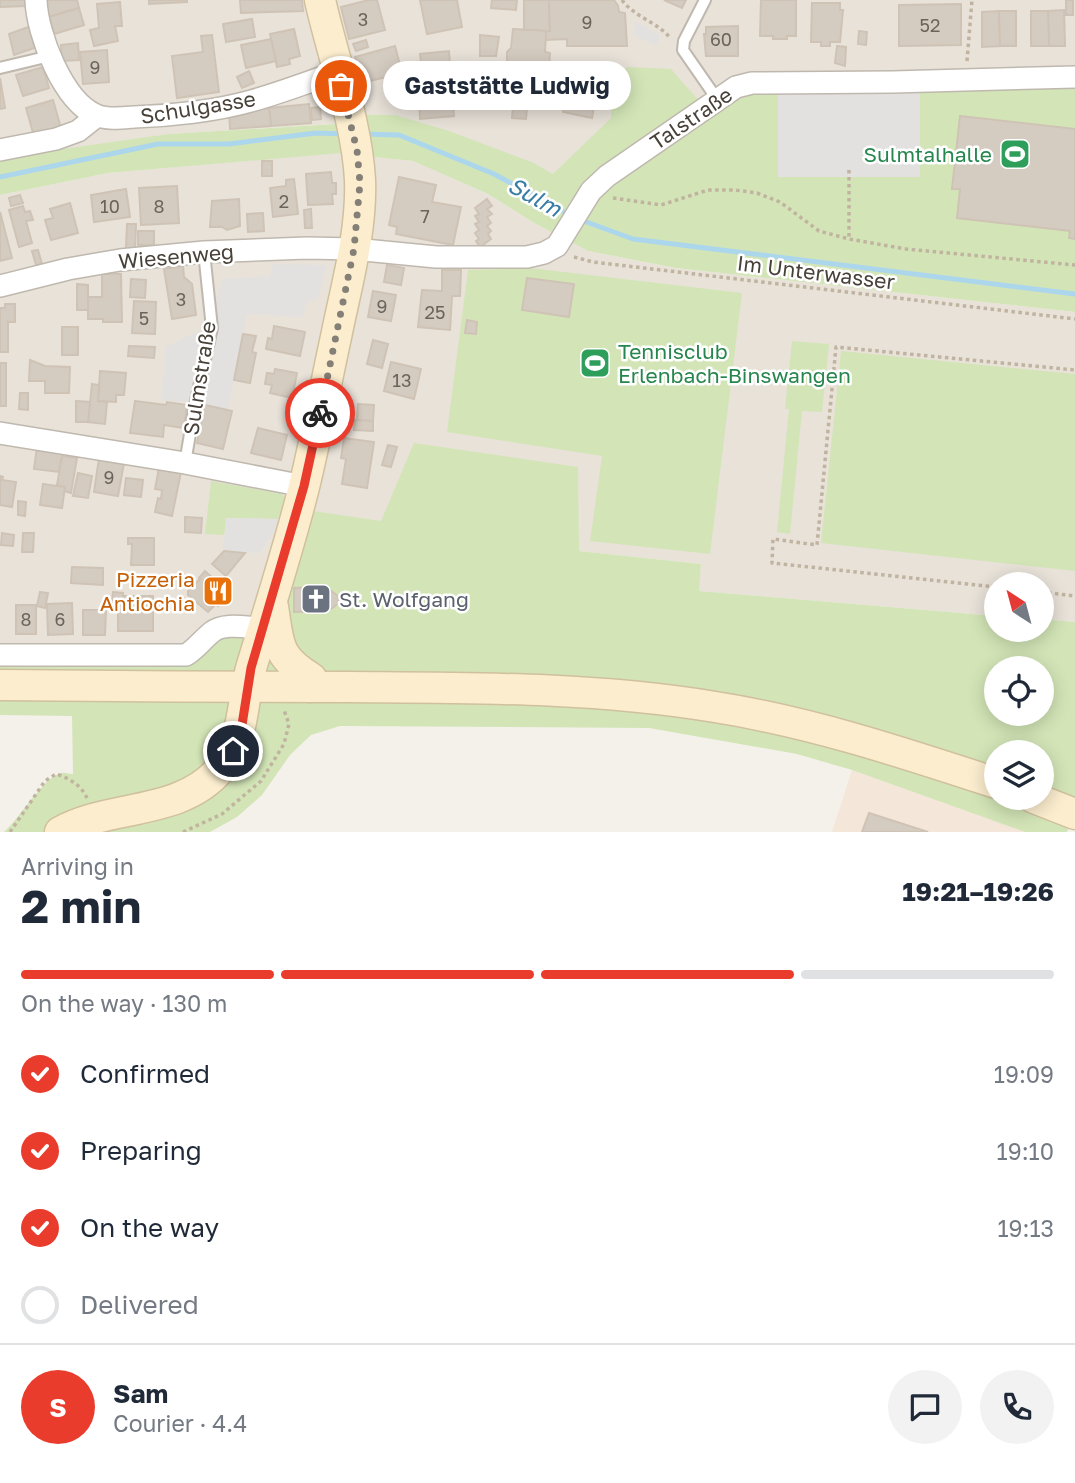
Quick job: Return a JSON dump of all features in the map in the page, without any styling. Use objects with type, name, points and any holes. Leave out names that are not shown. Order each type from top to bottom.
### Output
[{"type":"main road","points":[[60,832],[98,818],[167,802],[200,787],[219,771],[233,751],[241,731],[247,687],[304,486],[354,249],[360,183],[357,150],[320,0]]},
{"type":"main road","points":[[272,600],[281,650],[289,662],[311,678],[310,687]]},
{"type":"main road","points":[[0,685],[518,688],[621,696],[714,706],[834,733],[984,779]]},
{"type":"main road","points":[[1054,806],[1075,814]]},
{"type":"street","points":[[0,150],[56,139],[78,131],[97,116],[72,93],[50,56],[36,0]]},
{"type":"street","name":"Schulgasse","points":[[97,116],[158,117],[249,102],[337,72]]},
{"type":"street","name":"Talstraße","points":[[561,240],[591,191],[607,176],[736,87],[752,83],[1075,78]]},
{"type":"street","points":[[354,249],[436,257],[527,257],[544,253],[561,240]]},
{"type":"street","name":"Wiesenweg","points":[[0,286],[68,268],[120,260],[285,248],[354,249]]},
{"type":"street","name":"Sulmstraße","points":[[0,433],[186,463],[304,486]]},
{"type":"street","points":[[0,655],[186,655],[213,631],[223,626],[263,628]]},
{"type":"lane","points":[[705,0],[684,41],[683,50],[717,99]]},
{"type":"lane","points":[[0,68],[50,56]]},
{"type":"lane","name":"Sulmstraße","points":[[186,463],[195,405],[212,328],[204,252]]},
{"type":"path","points":[[622,0],[627,7],[664,30],[683,50]]},
{"type":"path","points":[[965,80],[972,0]]},
{"type":"path","points":[[849,170],[849,239]]},
{"type":"path","points":[[591,191],[605,197],[661,205],[708,190],[757,193],[780,202],[819,232],[849,239],[906,249],[1075,265]]},
{"type":"path","name":"Im Unterwasser","points":[[561,240],[566,255],[593,262],[1075,319]]},
{"type":"path","points":[[984,586],[772,563],[774,539],[817,545],[836,347],[1075,370]]},
{"type":"path","points":[[1054,594],[1075,596]]},
{"type":"path","points":[[10,832],[45,781],[56,774],[69,778],[84,792],[98,818]]},
{"type":"shaded area","points":[[0,0],[1075,0],[1075,274],[619,213],[534,163],[363,156],[413,161],[488,194],[534,223],[588,251],[676,268],[1075,312],[1075,622],[1054,620],[1054,572],[984,572],[984,615],[698,591],[701,564],[579,551],[381,521],[283,639],[0,662],[0,195],[108,173],[341,152],[335,124],[168,134],[0,160]]},
{"type":"shaded area","points":[[635,21],[659,35],[658,46],[633,35]]},
{"type":"shaded area","name":"Sulmtalhalle","points":[[778,90],[920,90],[920,177],[778,177]]},
{"type":"shaded area","points":[[273,264],[327,265],[318,299],[308,300],[303,317],[247,314],[228,410],[199,403],[161,400],[166,349],[163,348],[206,328],[223,279],[270,276]]},
{"type":"shaded area","points":[[226,518],[278,519],[273,533],[260,553],[223,550]]},
{"type":"shaded area","points":[[852,770],[1025,832],[832,832]]},
{"type":"green space","points":[[627,67],[671,69],[708,111],[736,93],[1075,81],[1075,312],[676,268],[588,251],[534,223],[488,194],[413,161],[363,156],[357,115],[395,115],[449,131],[534,163],[553,174],[611,118],[612,83]]},
{"type":"green space","points":[[336,124],[341,153],[108,173],[0,195],[0,160],[21,155],[168,134]]},
{"type":"green space","name":"Tennisclub Erlenbach-Binswangen","points":[[530,268],[742,293],[710,554],[590,541],[602,456],[447,432],[468,270]]},
{"type":"green space","points":[[792,341],[829,344],[822,412],[802,411],[790,534],[777,532],[789,409],[785,409]]},
{"type":"green space","points":[[841,351],[1075,374],[1075,571],[821,543]]},
{"type":"green space","points":[[414,443],[578,467],[579,551],[701,564],[699,591],[984,615],[984,642],[1054,642],[1054,620],[1075,622],[1075,813],[1067,832],[1025,832],[852,770],[797,754],[649,728],[340,726],[311,735],[290,755],[262,795],[237,817],[210,832],[4,832],[54,776],[61,773],[73,774],[72,716],[0,715],[0,662],[177,663],[221,636],[282,639],[286,580],[306,510],[381,521]]},
{"type":"green space","points":[[211,481],[282,494],[285,498],[278,519],[227,518],[224,535],[205,534]]},
{"type":"building","points":[[0,0],[26,0],[26,6],[0,7]]},
{"type":"building","points":[[44,0],[77,0],[79,8],[49,17]]},
{"type":"building","points":[[149,0],[187,0],[187,2],[149,4]]},
{"type":"building","points":[[240,0],[302,0],[303,11],[241,13]]},
{"type":"building","points":[[377,0],[385,30],[349,39],[341,7]]},
{"type":"building","points":[[420,0],[457,0],[462,27],[427,34]]},
{"type":"building","points":[[492,0],[517,0],[516,10],[491,8]]},
{"type":"building","points":[[524,0],[549,0],[550,31],[524,30]]},
{"type":"building","points":[[549,0],[614,0],[619,12],[625,13],[627,46],[567,46],[567,39],[546,40],[546,31],[550,31]]},
{"type":"building","points":[[664,0],[686,0],[682,8]]},
{"type":"building","points":[[761,0],[796,0],[796,36],[773,39],[773,36],[760,36]]},
{"type":"building","points":[[1066,0],[1073,0],[1073,15],[1066,15]]},
{"type":"building","points":[[120,2],[122,26],[115,26],[118,41],[94,46],[90,30],[99,28],[97,4]]},
{"type":"building","points":[[812,3],[840,3],[840,10],[843,10],[840,42],[821,46],[821,42],[811,42]]},
{"type":"building","points":[[961,4],[961,45],[899,46],[899,5]]},
{"type":"building","points":[[79,8],[84,25],[54,34],[49,17]]},
{"type":"building","points":[[1064,10],[1065,46],[1049,46],[1048,11]]},
{"type":"building","points":[[999,11],[1000,46],[982,47],[982,12]]},
{"type":"building","points":[[999,11],[1016,11],[1016,46],[1000,46]]},
{"type":"building","points":[[1031,11],[1048,11],[1049,46],[1031,46]]},
{"type":"building","points":[[252,19],[255,37],[226,42],[223,24]]},
{"type":"building","points":[[31,26],[37,47],[14,55],[9,34]]},
{"type":"building","points":[[738,26],[738,56],[706,56],[706,27]]},
{"type":"building","points":[[294,29],[300,56],[289,59],[290,64],[277,67],[270,34]]},
{"type":"building","points":[[513,29],[546,31],[545,52],[550,53],[549,70],[544,69],[543,79],[507,74],[507,52],[511,48]]},
{"type":"building","points":[[859,31],[867,32],[866,45],[858,44]]},
{"type":"building","points":[[212,35],[219,92],[177,98],[172,56],[203,52],[201,36]]},
{"type":"building","points":[[480,35],[499,37],[496,56],[480,56]]},
{"type":"building","points":[[271,39],[276,61],[246,68],[241,45]]},
{"type":"building","points":[[366,40],[368,47],[356,51],[353,44]]},
{"type":"building","points":[[78,43],[79,60],[62,61],[61,45]]},
{"type":"building","points":[[395,46],[402,73],[362,83],[355,57]]},
{"type":"building","points":[[837,46],[846,47],[845,66],[835,63]]},
{"type":"building","points":[[107,50],[109,82],[83,84],[80,52]]},
{"type":"building","points":[[449,51],[454,116],[420,119],[419,97],[425,96],[420,54]]},
{"type":"building","points":[[43,67],[49,88],[23,96],[16,75]]},
{"type":"building","points":[[249,71],[254,83],[242,88],[237,77]]},
{"type":"building","points":[[570,77],[598,83],[592,118],[563,112]]},
{"type":"building","points":[[0,78],[5,108],[0,109]]},
{"type":"building","points":[[598,83],[611,85],[608,102],[595,100]]},
{"type":"building","points":[[514,94],[528,95],[526,119],[512,118]]},
{"type":"building","points":[[53,100],[61,128],[34,136],[26,108]]},
{"type":"building","points":[[309,104],[311,123],[271,126],[269,108]]},
{"type":"building","points":[[320,107],[321,119],[312,120],[311,108]]},
{"type":"building","points":[[269,108],[271,126],[230,129],[229,111]]},
{"type":"building","name":"Sulmtalhalle","points":[[960,116],[1075,129],[1075,239],[1069,238],[1070,231],[957,218],[960,189],[952,189]]},
{"type":"building","points":[[262,161],[272,161],[272,176],[262,176]]},
{"type":"building","points":[[331,172],[332,183],[336,183],[336,194],[332,194],[333,204],[308,205],[306,174]]},
{"type":"building","points":[[399,177],[436,185],[432,202],[461,207],[453,245],[396,234],[397,227],[389,225]]},
{"type":"building","points":[[294,179],[298,214],[273,217],[270,188],[286,186],[286,180]]},
{"type":"building","points":[[177,186],[179,223],[141,225],[139,188]]},
{"type":"building","points":[[126,189],[130,217],[94,222],[91,195]]},
{"type":"building","points":[[20,195],[23,203],[11,206],[9,198]]},
{"type":"building","points":[[239,199],[240,226],[227,230],[210,227],[212,201]]},
{"type":"building","points":[[487,199],[492,206],[487,209],[492,214],[487,217],[491,223],[487,226],[491,231],[488,234],[491,239],[480,247],[475,233],[479,230],[475,224],[479,222],[475,216],[479,214],[475,208]]},
{"type":"building","points":[[70,203],[78,233],[51,240],[45,220],[53,218],[50,209]]},
{"type":"building","points":[[23,206],[25,212],[30,211],[33,220],[26,221],[32,243],[19,247],[9,210]]},
{"type":"building","points":[[311,209],[312,228],[305,228],[304,210]]},
{"type":"building","points":[[0,212],[12,258],[0,261]]},
{"type":"building","points":[[263,213],[264,231],[248,232],[247,214]]},
{"type":"building","points":[[127,224],[136,224],[135,249],[126,248]]},
{"type":"building","points":[[138,231],[154,231],[154,245],[138,245]]},
{"type":"building","points":[[38,250],[42,264],[36,265],[32,251]]},
{"type":"building","points":[[387,265],[404,268],[401,285],[384,282]]},
{"type":"building","points":[[183,266],[184,277],[192,284],[196,315],[172,319],[164,269]]},
{"type":"building","points":[[442,270],[461,270],[460,296],[452,296],[450,330],[418,327],[422,290],[442,291]]},
{"type":"building","points":[[102,274],[121,274],[122,322],[88,319],[88,297],[102,297]]},
{"type":"building","points":[[527,278],[574,284],[569,317],[522,310]]},
{"type":"building","points":[[131,279],[146,280],[145,298],[130,297]]},
{"type":"building","points":[[77,284],[88,285],[88,310],[77,310]]},
{"type":"building","points":[[373,291],[396,295],[391,321],[368,317]]},
{"type":"building","points":[[134,301],[156,302],[155,334],[132,333]]},
{"type":"building","points":[[5,304],[15,304],[15,322],[8,322],[8,352],[0,352],[0,308],[5,308]]},
{"type":"building","points":[[467,320],[477,322],[476,334],[465,333]]},
{"type":"building","points":[[274,326],[305,332],[300,356],[266,349],[268,338],[272,339]]},
{"type":"building","points":[[62,327],[78,327],[78,355],[62,355]]},
{"type":"building","points":[[243,334],[256,336],[252,352],[256,353],[250,383],[234,380]]},
{"type":"building","points":[[373,340],[388,344],[382,368],[367,364]]},
{"type":"building","points":[[129,346],[155,347],[154,358],[128,356]]},
{"type":"building","points":[[30,360],[45,366],[70,367],[69,393],[45,393],[45,381],[29,381]]},
{"type":"building","points":[[391,362],[421,369],[414,399],[384,391]]},
{"type":"building","points":[[0,363],[6,363],[6,406],[0,406]]},
{"type":"building","points":[[275,369],[297,373],[292,398],[270,393],[272,385],[265,384],[267,373],[274,374]]},
{"type":"building","points":[[100,371],[126,373],[124,395],[116,395],[116,402],[98,401]]},
{"type":"building","points":[[92,384],[99,385],[98,401],[107,402],[105,424],[88,422]]},
{"type":"building","points":[[20,393],[28,393],[28,410],[19,409]]},
{"type":"building","points":[[76,401],[90,402],[88,422],[76,422]]},
{"type":"building","points":[[135,401],[187,405],[184,428],[164,425],[163,437],[130,433]]},
{"type":"building","points":[[358,404],[374,405],[373,421],[357,420]]},
{"type":"building","points":[[205,405],[232,411],[223,449],[197,443]]},
{"type":"building","points":[[355,420],[373,421],[373,431],[354,430]]},
{"type":"building","points":[[258,428],[287,435],[281,460],[251,453]]},
{"type":"building","points":[[344,438],[374,442],[367,488],[342,484],[346,459],[341,458]]},
{"type":"building","points":[[388,445],[397,447],[391,467],[382,465]]},
{"type":"building","points":[[37,447],[63,451],[59,472],[34,469]]},
{"type":"building","points":[[62,456],[77,458],[71,493],[64,491],[65,487],[57,485]]},
{"type":"building","points":[[99,458],[124,463],[118,496],[94,492]]},
{"type":"building","points":[[159,468],[181,472],[172,516],[155,512],[162,490],[155,489]]},
{"type":"building","points":[[78,473],[92,476],[88,498],[73,496]]},
{"type":"building","points":[[0,476],[3,477],[2,480],[16,482],[12,507],[0,505]]},
{"type":"building","points":[[126,478],[143,480],[141,497],[124,495]]},
{"type":"building","points":[[43,484],[65,487],[62,508],[40,505]]},
{"type":"building","points":[[18,501],[26,502],[25,516],[18,515]]},
{"type":"building","points":[[185,517],[202,518],[201,533],[185,532]]},
{"type":"building","points":[[2,533],[14,535],[13,546],[1,545]]},
{"type":"building","points":[[23,533],[34,533],[33,552],[22,552]]},
{"type":"building","points":[[128,538],[154,538],[154,565],[131,565],[132,544],[128,544]]},
{"type":"building","points":[[224,551],[245,553],[226,576],[212,564]]},
{"type":"building","points":[[72,567],[103,568],[103,585],[71,583]]},
{"type":"building","points":[[205,571],[227,591],[218,606],[216,604],[208,612],[188,595],[188,591]]},
{"type":"building","name":"St. Wolfgang","points":[[326,587],[338,596],[339,602],[334,607],[327,611],[294,612],[294,588]]},
{"type":"building","points":[[40,592],[48,593],[45,608],[37,606]]},
{"type":"building","points":[[113,592],[123,593],[123,596],[153,596],[153,631],[118,631],[118,611],[111,610]]},
{"type":"building","points":[[72,603],[73,634],[48,635],[47,604]]},
{"type":"building","points":[[16,605],[36,605],[36,634],[16,634]]},
{"type":"building","points":[[83,610],[106,610],[105,635],[83,635]]},
{"type":"building","points":[[869,813],[928,832],[862,832]]},
{"type":"waterway","name":"Sulm","points":[[0,177],[158,144],[229,144],[316,133],[345,134]]},
{"type":"waterway","name":"Sulm","points":[[362,134],[399,135],[494,174],[569,215]]},
{"type":"waterway","name":"Sulm","points":[[581,220],[633,239],[1075,294]]},
{"type":"way so far","points":[[320,413],[354,249],[360,183],[357,150],[341,86]]},
{"type":"place","name":"Gaststätte Ludwig","points":[[341,86]]},
{"type":"place","name":"Sulmtalhalle","points":[[1015,154]]},
{"type":"place","name":"Tennisclub Erlenbach-Binswangen","points":[[595,363]]},
{"type":"place","name":"Pizzeria Antiochia","points":[[218,591]]},
{"type":"place","name":"St. Wolfgang","points":[[316,599]]},
{"type":"route","points":[[233,751],[241,731],[251,668],[304,486],[320,413]]}]
